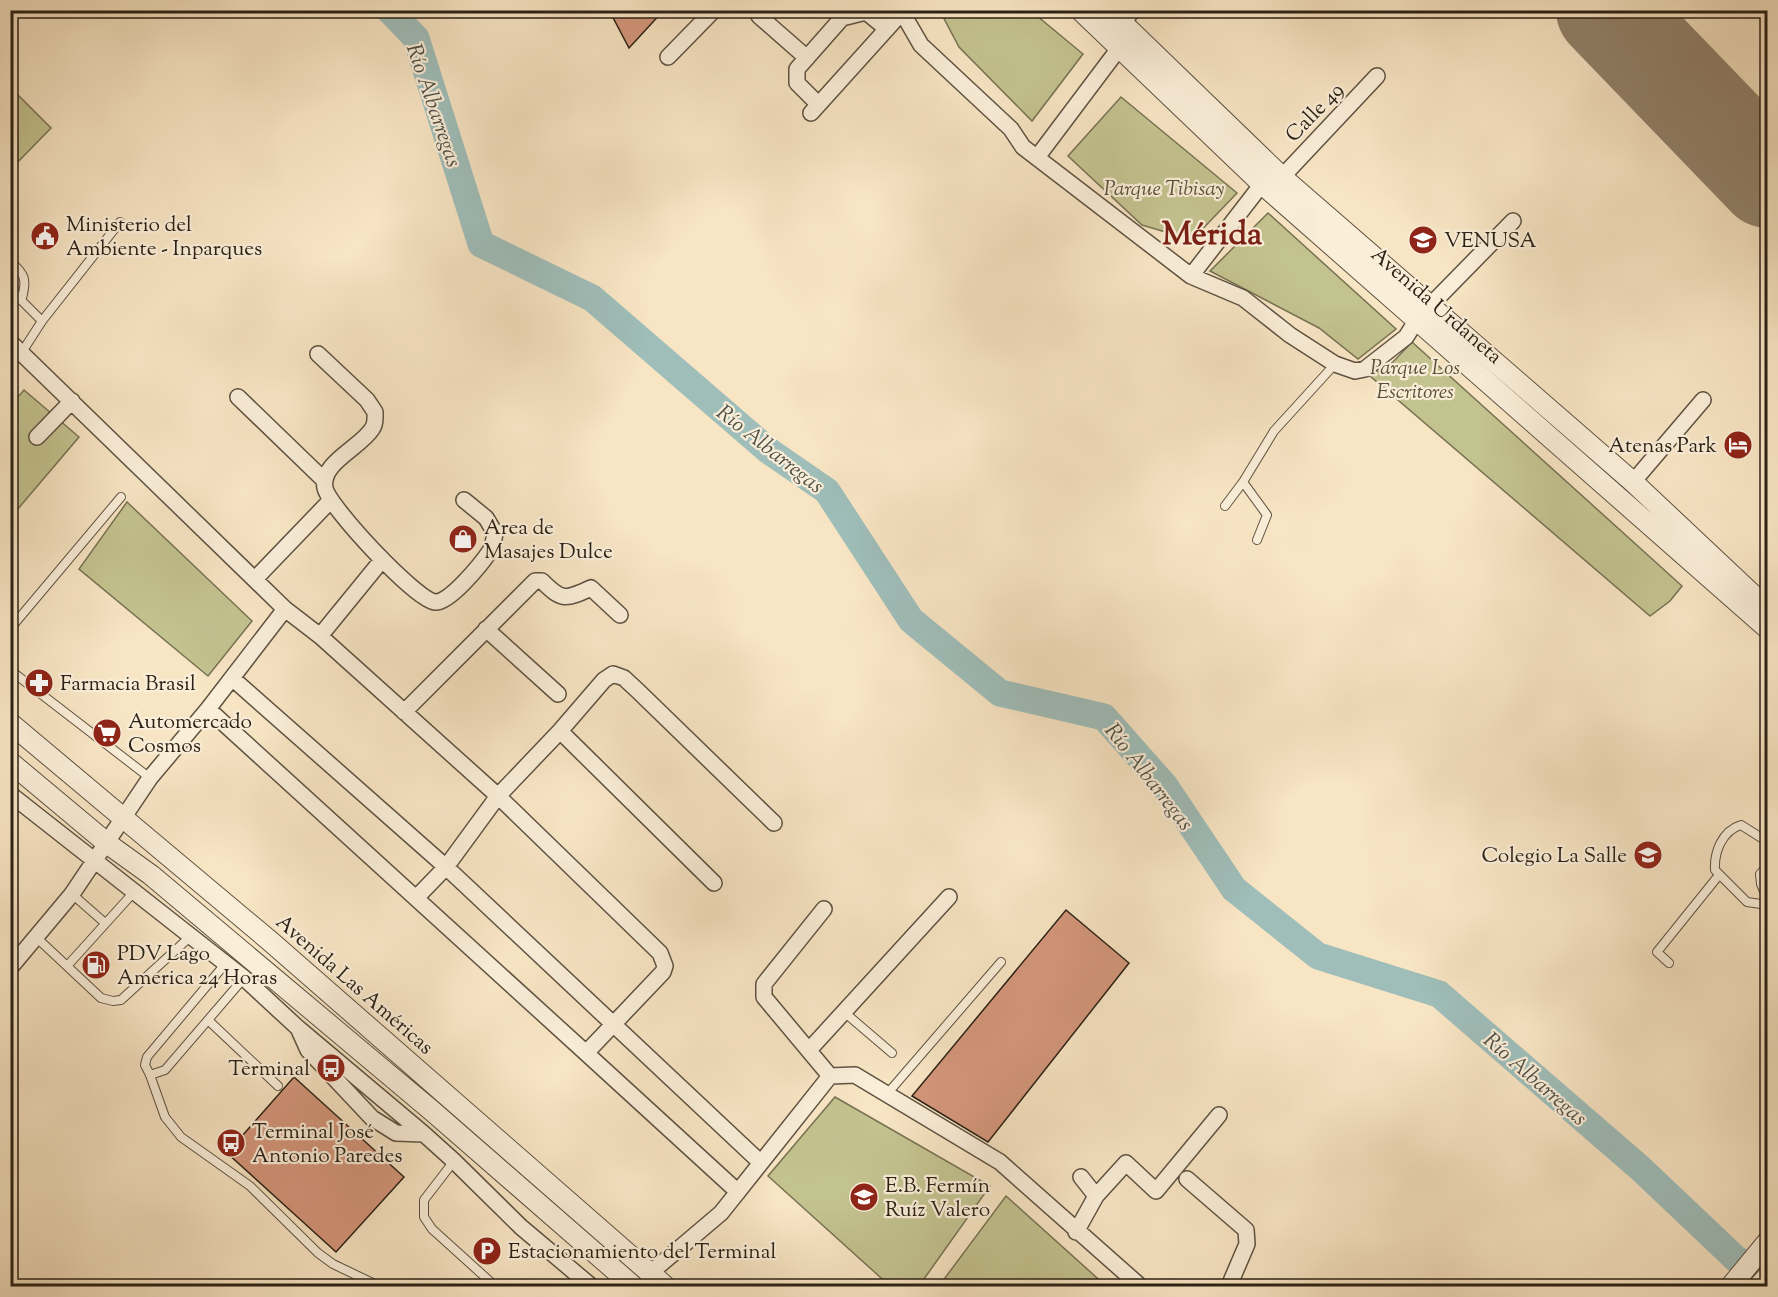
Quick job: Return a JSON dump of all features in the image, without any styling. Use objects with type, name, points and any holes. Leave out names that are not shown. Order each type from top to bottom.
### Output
[{"type":"street","points":[[668,57],[714,10]]},
{"type":"street","name":"Avenida Urdaneta","points":[[1080,10],[1262,184],[1633,482],[1767,609]]},
{"type":"street","points":[[886,28],[866,12],[850,14],[842,18],[797,69],[797,83],[815,108],[886,28],[904,12],[921,45],[1011,129],[1023,147],[1038,156],[1191,276],[1243,298],[1290,335],[1335,364],[1355,371],[1365,369],[1406,337],[1424,313],[1513,221]]},
{"type":"street","name":"Avenida Urdaneta","points":[[1122,14],[1282,177],[1424,313],[1767,629]]},
{"type":"street","points":[[759,16],[807,58]]},
{"type":"street","points":[[1038,156],[1120,47]]},
{"type":"street","name":"Calle 49","points":[[1282,177],[1377,76]]},
{"type":"street","points":[[1191,276],[1262,184]]},
{"type":"street","points":[[16,347],[285,609],[320,636],[498,796],[663,959],[665,966],[659,978],[586,1053]]},
{"type":"street","points":[[318,354],[367,400],[375,412],[372,429],[329,471],[325,481]]},
{"type":"street","points":[[238,397],[325,481],[330,501],[382,560],[427,599],[437,603],[450,598],[491,549],[495,533],[486,518],[464,500]]},
{"type":"street","points":[[1633,482],[1703,400]]},
{"type":"street","points":[[37,437],[72,401]]},
{"type":"street","points":[[255,579],[330,501]]},
{"type":"street","points":[[320,636],[382,560]]},
{"type":"street","points":[[404,712],[538,580],[558,597],[563,598],[591,588],[620,615]]},
{"type":"street","points":[[10,968],[72,894],[108,844],[150,778],[208,709],[285,609]]},
{"type":"street","points":[[486,629],[558,694]]},
{"type":"street","points":[[416,898],[446,867],[498,796],[560,731],[604,680],[613,674],[619,675],[639,691],[774,824]]},
{"type":"street","points":[[232,678],[446,867],[760,1162]]},
{"type":"street","points":[[208,709],[738,1192]]},
{"type":"street","name":"Avenida Las Américas","points":[[10,723],[270,941],[657,1281]]},
{"type":"street","points":[[560,731],[714,883]]},
{"type":"street","points":[[10,762],[108,844],[151,875],[431,1110],[633,1287]]},
{"type":"street","points":[[10,794],[244,978],[298,1028],[424,1134],[521,1227],[591,1287]]},
{"type":"street","points":[[810,1049],[949,897]]},
{"type":"street","points":[[824,909],[764,984],[763,990],[764,997],[810,1049],[830,1077]]},
{"type":"street","points":[[298,1028],[308,1050],[372,1118],[396,1133],[424,1134]]},
{"type":"street","points":[[657,1281],[721,1213],[830,1077],[855,1075],[1000,1162],[1140,1287]]},
{"type":"street","points":[[1076,1232],[1096,1196],[1126,1163],[1156,1191],[1219,1115]]},
{"type":"street","points":[[1080,1177],[1096,1196]]},
{"type":"street","points":[[1187,1179],[1246,1230],[1247,1244],[1229,1287]]},
{"type":"street","points":[[1731,1287],[1767,1241]]},
{"type":"street","points":[[1759,1287],[1767,1276]]},
{"type":"lane","points":[[16,347],[42,321],[120,222]]},
{"type":"lane","points":[[10,261],[24,273],[26,279],[22,298]]},
{"type":"lane","points":[[10,289],[22,298],[42,321]]},
{"type":"lane","points":[[1225,506],[1243,482],[1274,431],[1335,364]]},
{"type":"lane","points":[[1243,482],[1267,515],[1257,540]]},
{"type":"lane","points":[[10,629],[121,498]]},
{"type":"lane","points":[[10,670],[150,778]]},
{"type":"lane","points":[[1767,842],[1741,825],[1731,828],[1719,846],[1714,859],[1715,870],[1748,902],[1767,903],[1760,874],[1767,865]]},
{"type":"lane","points":[[1669,963],[1657,952],[1719,875]]},
{"type":"lane","points":[[68,965],[134,892]]},
{"type":"lane","points":[[72,894],[105,923]]},
{"type":"lane","points":[[37,938],[101,998],[113,1002],[121,1000],[192,935]]},
{"type":"lane","points":[[887,1094],[1001,962]]},
{"type":"lane","points":[[226,963],[147,1057],[145,1065],[165,1117],[181,1137],[250,1186],[318,1253],[333,1264],[380,1287]]},
{"type":"lane","points":[[150,1075],[165,1070],[244,978]]},
{"type":"lane","points":[[844,1012],[892,1053]]},
{"type":"lane","points":[[208,1020],[278,1086]]},
{"type":"lane","points":[[454,1161],[424,1200],[424,1217],[432,1229],[495,1287]]},
{"type":"green space","points":[[940,11],[1031,11],[1083,54],[1032,121],[959,47]]},
{"type":"green space","points":[[10,87],[51,128],[11,169],[10,169]]},
{"type":"green space","name":"Parque Tibisay","points":[[1121,97],[1237,193],[1192,240],[1142,225],[1068,156]]},
{"type":"green space","name":"Parque Tibisay","points":[[1268,213],[1396,329],[1358,359],[1319,328],[1210,271]]},
{"type":"green space","name":"Parque Los Escritores","points":[[1412,342],[1682,586],[1670,601],[1650,616],[1370,376],[1392,363]]},
{"type":"green space","points":[[24,390],[79,437],[11,517],[11,405]]},
{"type":"green space","points":[[127,502],[252,621],[208,676],[79,569]]},
{"type":"green space","points":[[835,1097],[990,1186],[919,1286],[890,1286],[768,1176]]},
{"type":"green space","points":[[1006,1196],[1106,1286],[939,1286]]},
{"type":"building","points":[[609,10],[664,10],[629,48]]},
{"type":"building","points":[[1066,910],[1129,963],[988,1142],[912,1096]]},
{"type":"building","points":[[294,1077],[404,1177],[336,1252],[227,1153]]},
{"type":"waterway","name":"Río Albarregas","points":[[389,10],[416,38],[481,244],[592,298],[769,451],[827,491],[911,620],[1000,693],[1104,717],[1165,786],[1234,889],[1318,956],[1439,994],[1640,1168],[1736,1259],[1768,1276]]},
{"type":"runway","points":[[1606,10],[1768,178]]},
{"type":"place","name":"Ministerio del Ambiente - Inparques","points":[[45,236]]},
{"type":"place","name":"VENUSA","points":[[1423,240]]},
{"type":"place","name":"Atenas Park","points":[[1738,445]]},
{"type":"place","name":"Area de Masajes Dulce","points":[[463,539]]},
{"type":"place","name":"Farmacia Brasil","points":[[39,683]]},
{"type":"place","name":"Automercado Cosmos","points":[[107,733]]},
{"type":"place","name":"Colegio La Salle","points":[[1648,855]]},
{"type":"place","name":"PDV Lago America 24 Horas","points":[[96,965]]},
{"type":"place","name":"Terminal","points":[[331,1068]]},
{"type":"place","name":"Terminal José Antonio Paredes","points":[[231,1143]]},
{"type":"place","name":"E.B. Fermín Ruíz Valero","points":[[864,1197]]},
{"type":"place","name":"Estacionamiento del Terminal","points":[[487,1251]]},
{"type":"district","name":"Mérida","points":[[1212,232]]}]
